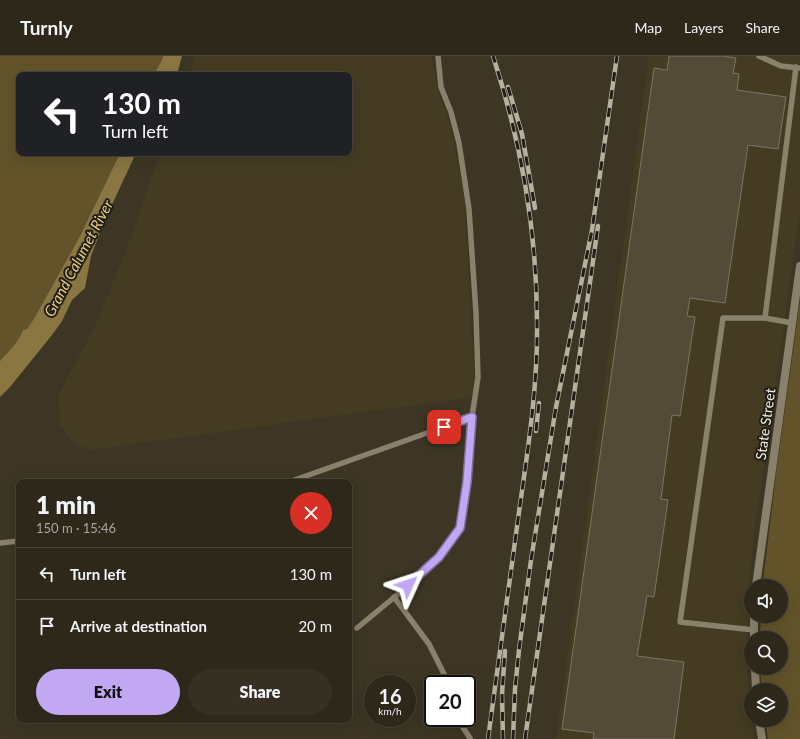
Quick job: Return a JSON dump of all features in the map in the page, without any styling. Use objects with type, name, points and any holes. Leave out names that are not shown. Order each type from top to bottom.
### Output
[{"type":"street","name":"State Street","points":[[757,579],[800,266]]},
{"type":"street","points":[[760,727],[762,739]]},
{"type":"lane","points":[[357,628],[439,557],[460,528],[467,482],[472,417],[478,377],[476,313],[469,209],[459,143],[441,87],[438,56]]},
{"type":"lane","points":[[760,56],[781,66],[798,68],[765,318]]},
{"type":"lane","points":[[744,632],[680,622],[723,318],[765,318],[792,323]]},
{"type":"lane","points":[[297,479],[472,417]]},
{"type":"lane","points":[[0,543],[16,540]]},
{"type":"lane","points":[[394,597],[429,644],[444,675]]},
{"type":"lane","points":[[463,727],[470,738]]},
{"type":"shaded area","points":[[0,56],[163,56],[156,72],[16,72],[16,156],[119,156],[80,236],[35,317],[27,329],[22,333],[16,344],[0,361]]},
{"type":"shaded area","points":[[195,56],[432,56],[439,94],[449,121],[464,197],[475,377],[472,397],[89,450],[71,441],[60,424],[58,395],[95,327],[128,245],[159,156],[352,156],[352,72],[190,72]]},
{"type":"shaded area","points":[[649,56],[800,56],[800,211],[753,541],[750,579],[744,579],[744,623],[748,623],[747,631],[744,631],[744,675],[748,675],[748,683],[744,683],[744,727],[753,727],[754,739],[556,739]]},
{"type":"shaded area","points":[[800,301],[800,739],[768,739],[766,727],[788,727],[788,683],[761,683],[761,675],[788,675],[788,631],[760,631],[761,623],[788,623],[788,579],[763,579],[777,466]]},
{"type":"water","points":[[163,56],[182,56],[178,72],[156,72]]},
{"type":"water","name":"Grand Calumet River","points":[[119,156],[135,156],[104,222],[91,256],[85,288],[72,300],[62,321],[52,335],[10,387],[0,397],[0,361],[16,343],[23,330],[27,329],[35,317],[80,236]]},
{"type":"building","points":[[669,56],[724,56],[736,58],[733,73],[739,74],[737,90],[786,97],[778,149],[748,145],[725,303],[690,298],[687,316],[695,317],[680,416],[672,415],[661,499],[668,500],[654,597],[647,596],[637,656],[684,662],[674,739],[593,739],[594,733],[562,729],[654,68],[667,70]]},
{"type":"railway","points":[[488,739],[529,441],[537,346],[534,254],[526,187],[512,121],[493,56]]},
{"type":"railway","points":[[513,739],[515,689],[531,560],[556,407],[592,230],[617,56]]},
{"type":"railway","points":[[508,87],[522,134],[535,208]]},
{"type":"railway","points":[[525,739],[598,226]]},
{"type":"railway","points":[[536,431],[539,403]]},
{"type":"railway","points":[[503,739],[502,694],[505,651]]},
{"type":"route","points":[[408,585],[439,557],[460,528],[467,482],[472,417],[444,427]]}]
